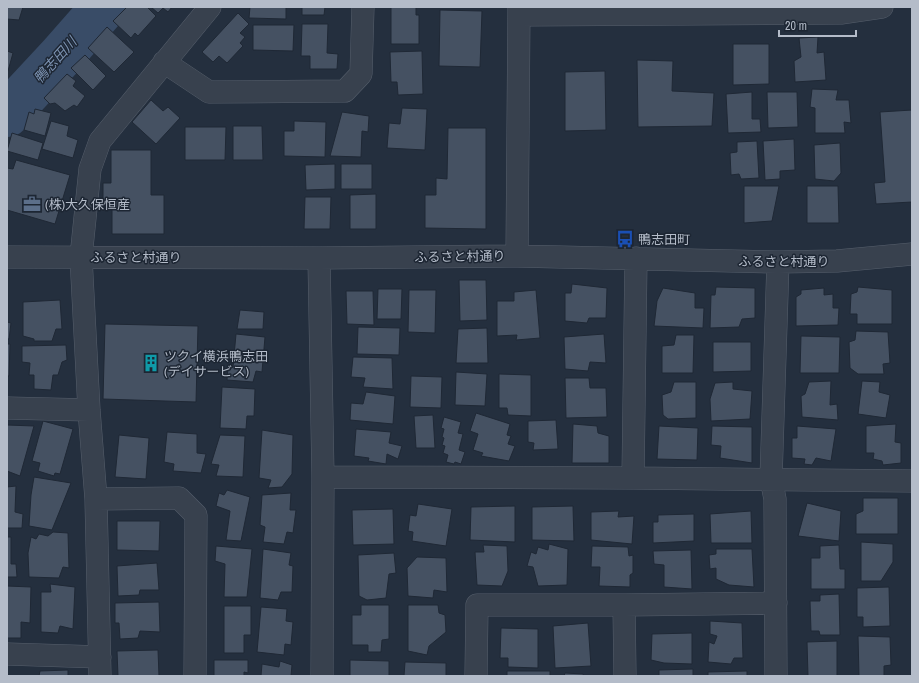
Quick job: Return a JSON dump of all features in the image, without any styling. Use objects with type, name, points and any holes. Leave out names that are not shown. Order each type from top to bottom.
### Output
[{"type":"street","points":[[7,654],[100,666],[96,499],[89,410],[81,257],[90,169],[100,141],[210,7]]},
{"type":"street","points":[[164,62],[209,92],[345,91],[361,74],[363,7]]},
{"type":"street","points":[[517,256],[519,11],[841,10],[882,7]]},
{"type":"street","name":"ふるさと村通り","points":[[7,257],[319,258],[517,256],[778,262],[837,261],[912,254]]},
{"type":"street","points":[[319,258],[323,477],[322,676]]},
{"type":"street","points":[[633,478],[636,258]]},
{"type":"street","points":[[776,676],[775,499],[772,479],[778,262]]},
{"type":"street","points":[[7,408],[89,410]]},
{"type":"street","points":[[323,477],[912,481]]},
{"type":"street","points":[[96,499],[179,498],[196,515],[195,676]]},
{"type":"street","points":[[476,676],[477,605],[776,603]]},
{"type":"street","points":[[624,605],[625,676]]},
{"type":"building","points":[[7,7],[23,7],[19,20],[7,19]]},
{"type":"building","points":[[127,7],[147,7],[156,16],[138,36],[135,33],[131,38],[113,21]]},
{"type":"building","points":[[151,7],[172,7],[168,12],[163,8],[158,13]]},
{"type":"building","points":[[250,7],[286,7],[286,19],[249,18]]},
{"type":"building","points":[[302,7],[325,7],[324,15],[302,15]]},
{"type":"building","points":[[391,7],[416,7],[416,15],[419,15],[419,44],[391,44]]},
{"type":"building","points":[[440,10],[482,11],[480,67],[439,66]]},
{"type":"building","points":[[238,13],[249,24],[240,33],[245,37],[240,43],[243,46],[227,63],[219,56],[213,62],[202,52]]},
{"type":"building","points":[[302,24],[328,24],[327,53],[338,54],[337,69],[310,69],[310,56],[301,56]]},
{"type":"building","points":[[253,25],[294,25],[293,51],[253,50]]},
{"type":"building","points":[[107,27],[134,52],[114,72],[88,48]]},
{"type":"building","points":[[818,37],[817,53],[824,52],[826,80],[795,82],[794,61],[801,57],[799,38]]},
{"type":"building","points":[[733,44],[769,44],[769,84],[733,85]]},
{"type":"building","points":[[7,51],[13,53],[8,71],[7,71]]},
{"type":"building","points":[[422,51],[423,94],[398,95],[397,82],[391,82],[390,52]]},
{"type":"building","points":[[85,55],[106,76],[93,90],[71,68]]},
{"type":"building","points":[[637,60],[673,61],[672,91],[714,93],[712,126],[638,127]]},
{"type":"building","points":[[605,71],[606,130],[565,131],[565,72]]},
{"type":"building","points":[[67,74],[76,81],[73,86],[85,96],[77,107],[74,105],[65,111],[55,103],[50,104],[44,98]]},
{"type":"building","points":[[812,89],[838,90],[836,100],[849,100],[851,123],[844,122],[845,133],[815,133],[815,108],[810,107]]},
{"type":"building","points":[[752,92],[752,119],[760,119],[761,132],[728,133],[726,94]]},
{"type":"building","points":[[767,92],[797,92],[798,127],[768,128]]},
{"type":"building","points":[[151,100],[163,111],[168,107],[180,118],[156,144],[132,122]]},
{"type":"building","points":[[402,108],[427,109],[425,150],[387,148],[389,123],[400,124]]},
{"type":"building","points":[[35,109],[51,113],[45,136],[24,130],[29,112],[34,114]]},
{"type":"building","points":[[912,110],[912,202],[876,204],[874,183],[885,182],[880,112]]},
{"type":"building","points":[[342,112],[369,116],[368,132],[362,131],[361,157],[330,156]]},
{"type":"building","points":[[51,121],[69,126],[67,136],[78,140],[73,158],[42,149]]},
{"type":"building","points":[[294,121],[326,122],[325,157],[284,156],[284,131],[294,131]]},
{"type":"building","points":[[233,126],[262,126],[263,160],[233,160]]},
{"type":"building","points":[[185,127],[226,127],[225,160],[185,160]]},
{"type":"building","points":[[448,128],[486,128],[486,229],[425,228],[425,195],[436,195],[436,178],[447,179]]},
{"type":"building","points":[[12,133],[43,143],[38,160],[7,151]]},
{"type":"building","points":[[794,139],[795,170],[780,171],[780,179],[765,180],[763,141]]},
{"type":"building","points":[[757,141],[759,178],[741,179],[739,174],[731,175],[730,153],[737,152],[737,142]]},
{"type":"building","points":[[840,143],[841,173],[834,181],[815,179],[814,145]]},
{"type":"building","points":[[111,150],[151,150],[151,195],[164,195],[164,234],[112,234],[112,203],[103,203],[103,183],[111,183]]},
{"type":"building","points":[[16,160],[70,175],[55,224],[7,210],[7,168],[13,169]]},
{"type":"building","points":[[335,164],[335,189],[306,190],[305,165]]},
{"type":"building","points":[[341,164],[372,164],[372,189],[341,189]]},
{"type":"building","points":[[744,186],[779,186],[772,221],[744,223]]},
{"type":"building","points":[[807,186],[838,186],[839,223],[807,223]]},
{"type":"building","points":[[376,194],[376,229],[350,229],[350,195]]},
{"type":"building","points":[[305,197],[331,197],[330,229],[304,229]]},
{"type":"building","points":[[459,280],[486,280],[487,320],[460,321]]},
{"type":"building","points":[[572,284],[607,288],[606,318],[589,318],[587,323],[565,321],[565,293],[571,293]]},
{"type":"building","points":[[716,287],[755,288],[755,318],[742,319],[739,327],[710,328],[711,295],[715,295]]},
{"type":"building","points":[[858,287],[892,290],[892,324],[857,324],[857,314],[850,314],[851,294],[857,292]]},
{"type":"building","points":[[663,288],[695,293],[695,308],[704,308],[703,328],[654,326],[657,301]]},
{"type":"building","points":[[824,288],[824,295],[833,294],[833,308],[839,308],[838,325],[796,326],[796,297],[801,294],[801,290]]},
{"type":"building","points":[[378,289],[402,289],[401,319],[377,319]]},
{"type":"building","points":[[409,290],[436,290],[435,333],[408,332]]},
{"type":"building","points":[[536,290],[540,338],[516,340],[517,335],[497,336],[497,301],[514,301],[514,292]]},
{"type":"building","points":[[346,291],[373,291],[374,325],[347,324]]},
{"type":"building","points":[[60,300],[62,329],[56,329],[52,341],[34,341],[34,339],[23,336],[23,302]]},
{"type":"building","points":[[240,310],[264,312],[263,329],[237,329]]},
{"type":"building","points":[[7,322],[11,323],[9,339],[7,339]]},
{"type":"building","name":"ツクイ横浜鴨志田 (デイサービス)","points":[[105,324],[198,326],[196,402],[103,399]]},
{"type":"building","points":[[358,327],[400,328],[399,355],[357,354]]},
{"type":"building","points":[[487,328],[488,363],[456,363],[458,329]]},
{"type":"building","points":[[856,331],[888,332],[890,363],[883,364],[884,374],[858,374],[850,368],[849,342],[855,340]]},
{"type":"building","points":[[236,334],[265,337],[262,372],[256,371],[253,382],[227,380],[228,367],[233,367]]},
{"type":"building","points":[[604,334],[606,363],[590,362],[588,371],[565,369],[564,337]]},
{"type":"building","points":[[676,335],[694,335],[693,373],[662,373],[662,346],[674,345]]},
{"type":"building","points":[[801,336],[840,337],[839,373],[800,373]]},
{"type":"building","points":[[713,342],[751,342],[751,371],[713,372]]},
{"type":"building","points":[[7,344],[10,344],[9,376],[7,376]]},
{"type":"building","points":[[66,345],[67,360],[62,362],[58,375],[53,375],[51,390],[34,389],[34,375],[29,375],[30,363],[22,362],[22,346]]},
{"type":"building","points":[[353,357],[392,358],[393,389],[363,387],[365,378],[351,377]]},
{"type":"building","points":[[456,372],[487,374],[485,406],[455,405]]},
{"type":"building","points":[[499,374],[531,375],[531,416],[508,415],[507,408],[499,408]]},
{"type":"building","points":[[411,376],[442,377],[441,408],[410,407]]},
{"type":"building","points":[[565,378],[589,378],[590,388],[606,388],[607,417],[566,418]]},
{"type":"building","points":[[831,381],[830,405],[837,404],[838,420],[802,417],[801,396],[805,394],[809,382]]},
{"type":"building","points":[[862,381],[880,382],[879,392],[890,395],[886,418],[858,414]]},
{"type":"building","points":[[674,382],[696,382],[696,418],[668,419],[663,415],[662,395],[671,392]]},
{"type":"building","points":[[733,382],[733,389],[752,391],[750,419],[711,421],[710,399],[715,383]]},
{"type":"building","points":[[222,387],[255,389],[254,416],[247,416],[246,429],[220,428]]},
{"type":"building","points":[[366,392],[395,396],[393,424],[350,420],[351,403],[363,404]]},
{"type":"building","points":[[476,413],[510,424],[507,435],[511,436],[508,444],[515,446],[509,461],[481,456],[483,453],[473,450],[478,434],[470,431]]},
{"type":"building","points":[[433,415],[435,448],[416,448],[414,416]]},
{"type":"building","points":[[444,417],[461,422],[458,433],[463,434],[459,450],[465,452],[461,464],[446,462],[448,455],[443,453],[445,446],[442,445],[444,429],[441,428]]},
{"type":"building","points":[[556,420],[558,449],[533,450],[534,443],[528,442],[528,421]]},
{"type":"building","points":[[43,421],[73,429],[60,474],[55,473],[54,476],[38,471],[40,463],[32,461]]},
{"type":"building","points":[[573,424],[597,426],[598,433],[609,436],[609,463],[572,463]]},
{"type":"building","points":[[896,424],[895,442],[901,443],[901,463],[883,465],[882,461],[873,459],[874,453],[866,453],[866,426]]},
{"type":"building","points":[[7,425],[34,426],[20,476],[7,471]]},
{"type":"building","points":[[659,426],[698,428],[697,460],[657,459]]},
{"type":"building","points":[[712,426],[752,427],[752,463],[720,458],[721,446],[711,445]]},
{"type":"building","points":[[797,426],[836,429],[831,461],[816,458],[812,465],[804,464],[805,459],[792,458],[792,438],[797,438]]},
{"type":"building","points":[[356,429],[391,432],[389,443],[402,446],[398,459],[387,454],[386,464],[368,461],[369,458],[354,456]]},
{"type":"building","points":[[262,430],[293,435],[292,474],[282,487],[268,488],[271,480],[259,478]]},
{"type":"building","points":[[167,432],[197,434],[197,453],[206,454],[201,473],[173,471],[174,464],[164,462]]},
{"type":"building","points":[[119,435],[149,438],[146,479],[115,477]]},
{"type":"building","points":[[220,435],[245,436],[243,477],[216,476],[219,465],[211,464]]},
{"type":"building","points":[[34,477],[71,483],[52,530],[29,526]]},
{"type":"building","points":[[16,486],[15,512],[23,514],[22,528],[7,528],[7,487]]},
{"type":"building","points":[[227,490],[250,497],[241,541],[226,540],[230,511],[216,506],[219,493],[224,495]]},
{"type":"building","points":[[291,493],[290,510],[296,510],[293,533],[287,532],[284,544],[263,542],[265,527],[260,525],[262,495]]},
{"type":"building","points":[[863,498],[898,498],[898,534],[856,534],[856,514],[863,511]]},
{"type":"building","points":[[807,503],[841,511],[839,541],[798,536]]},
{"type":"building","points":[[418,504],[452,509],[446,546],[412,541],[413,532],[408,531],[410,515],[416,516]]},
{"type":"building","points":[[515,506],[515,542],[470,540],[471,507]]},
{"type":"building","points":[[573,506],[574,541],[532,540],[532,507]]},
{"type":"building","points":[[393,509],[394,544],[353,545],[352,510]]},
{"type":"building","points":[[619,511],[618,517],[634,516],[632,544],[591,540],[591,512]]},
{"type":"building","points":[[751,511],[752,543],[711,543],[710,514]]},
{"type":"building","points":[[694,514],[694,541],[653,543],[653,522],[658,522],[658,515]]},
{"type":"building","points":[[117,521],[160,521],[159,551],[117,550]]},
{"type":"building","points":[[53,532],[68,533],[69,568],[63,567],[59,578],[29,577],[28,553],[31,537],[36,539],[39,534],[48,536]]},
{"type":"building","points":[[7,537],[11,537],[11,564],[16,564],[17,577],[7,577]]},
{"type":"building","points":[[861,542],[893,544],[893,562],[881,581],[861,581]]},
{"type":"building","points":[[549,544],[568,549],[567,585],[538,586],[533,567],[527,566],[531,552],[536,554],[538,547],[548,550]]},
{"type":"building","points":[[483,545],[507,546],[508,571],[502,586],[477,585],[475,552],[484,552]]},
{"type":"building","points":[[839,545],[840,569],[845,569],[845,589],[811,589],[811,558],[820,558],[820,546]]},
{"type":"building","points":[[216,546],[252,549],[247,597],[224,597],[225,564],[215,561]]},
{"type":"building","points":[[592,546],[628,547],[629,556],[633,555],[633,573],[630,575],[630,587],[599,586],[600,567],[591,567]]},
{"type":"building","points":[[263,549],[291,553],[289,565],[293,566],[292,592],[281,592],[278,600],[260,598]]},
{"type":"building","points":[[716,549],[752,549],[754,587],[729,585],[716,579],[716,568],[710,569],[709,555],[716,554]]},
{"type":"building","points":[[691,550],[692,589],[664,587],[664,565],[654,564],[653,551]]},
{"type":"building","points":[[394,553],[396,573],[389,574],[386,598],[367,600],[359,596],[358,555]]},
{"type":"building","points":[[417,557],[446,558],[447,592],[434,590],[433,598],[408,596],[407,568]]},
{"type":"building","points":[[157,563],[159,590],[140,590],[139,595],[118,596],[117,566]]},
{"type":"building","points":[[50,584],[75,587],[73,629],[60,626],[58,633],[41,632],[41,592],[51,592]]},
{"type":"building","points":[[7,586],[31,587],[30,623],[21,622],[21,638],[7,638]]},
{"type":"building","points":[[889,587],[890,626],[863,627],[863,617],[857,617],[857,588]]},
{"type":"building","points":[[839,594],[840,635],[820,635],[819,631],[811,631],[810,601],[820,601],[820,595]]},
{"type":"building","points":[[159,602],[160,632],[140,631],[138,638],[120,639],[119,623],[115,623],[115,603]]},
{"type":"building","points":[[361,605],[389,605],[389,639],[382,640],[381,652],[368,652],[368,645],[352,645],[352,615],[361,615]]},
{"type":"building","points":[[408,605],[438,605],[439,613],[445,615],[446,632],[429,646],[427,655],[408,651]]},
{"type":"building","points":[[224,606],[251,606],[251,635],[244,635],[244,653],[224,653]]},
{"type":"building","points":[[261,607],[287,609],[286,621],[293,622],[291,645],[285,644],[284,655],[257,652]]},
{"type":"building","points":[[710,621],[742,623],[743,658],[734,658],[731,664],[708,662],[709,642],[714,644],[717,636],[710,634]]},
{"type":"building","points":[[588,623],[591,666],[555,668],[553,626]]},
{"type":"building","points":[[501,628],[538,629],[538,668],[508,667],[508,658],[500,658]]},
{"type":"building","points":[[692,633],[692,664],[664,663],[651,660],[652,634]]},
{"type":"building","points":[[858,636],[890,637],[891,665],[884,666],[884,676],[859,676]]},
{"type":"building","points":[[837,641],[837,676],[808,676],[807,642]]},
{"type":"building","points":[[158,650],[159,676],[118,676],[117,651]]},
{"type":"building","points":[[214,660],[248,660],[248,673],[244,672],[244,676],[214,676]]},
{"type":"building","points":[[350,660],[389,661],[389,676],[350,676]]},
{"type":"building","points":[[280,661],[292,665],[291,676],[261,676],[262,664],[279,667]]},
{"type":"building","points":[[405,662],[446,663],[446,676],[404,676]]},
{"type":"building","points":[[693,669],[693,676],[659,676],[659,670]]},
{"type":"building","points":[[68,670],[68,676],[39,676],[40,671]]},
{"type":"building","points":[[507,671],[550,671],[550,676],[507,676]]},
{"type":"building","points":[[747,671],[747,676],[708,676],[708,672]]},
{"type":"building","points":[[565,673],[583,674],[584,676],[564,676]]},
{"type":"waterway","name":"鴨志田川","points":[[7,114],[104,7]]},
{"type":"place","name":"(株)大久保恒産","points":[[32,204]]},
{"type":"place","name":"鴨志田町","points":[[625,239]]},
{"type":"place","name":"ツクイ横浜鴨志田 (デイサービス)","points":[[151,363]]}]
